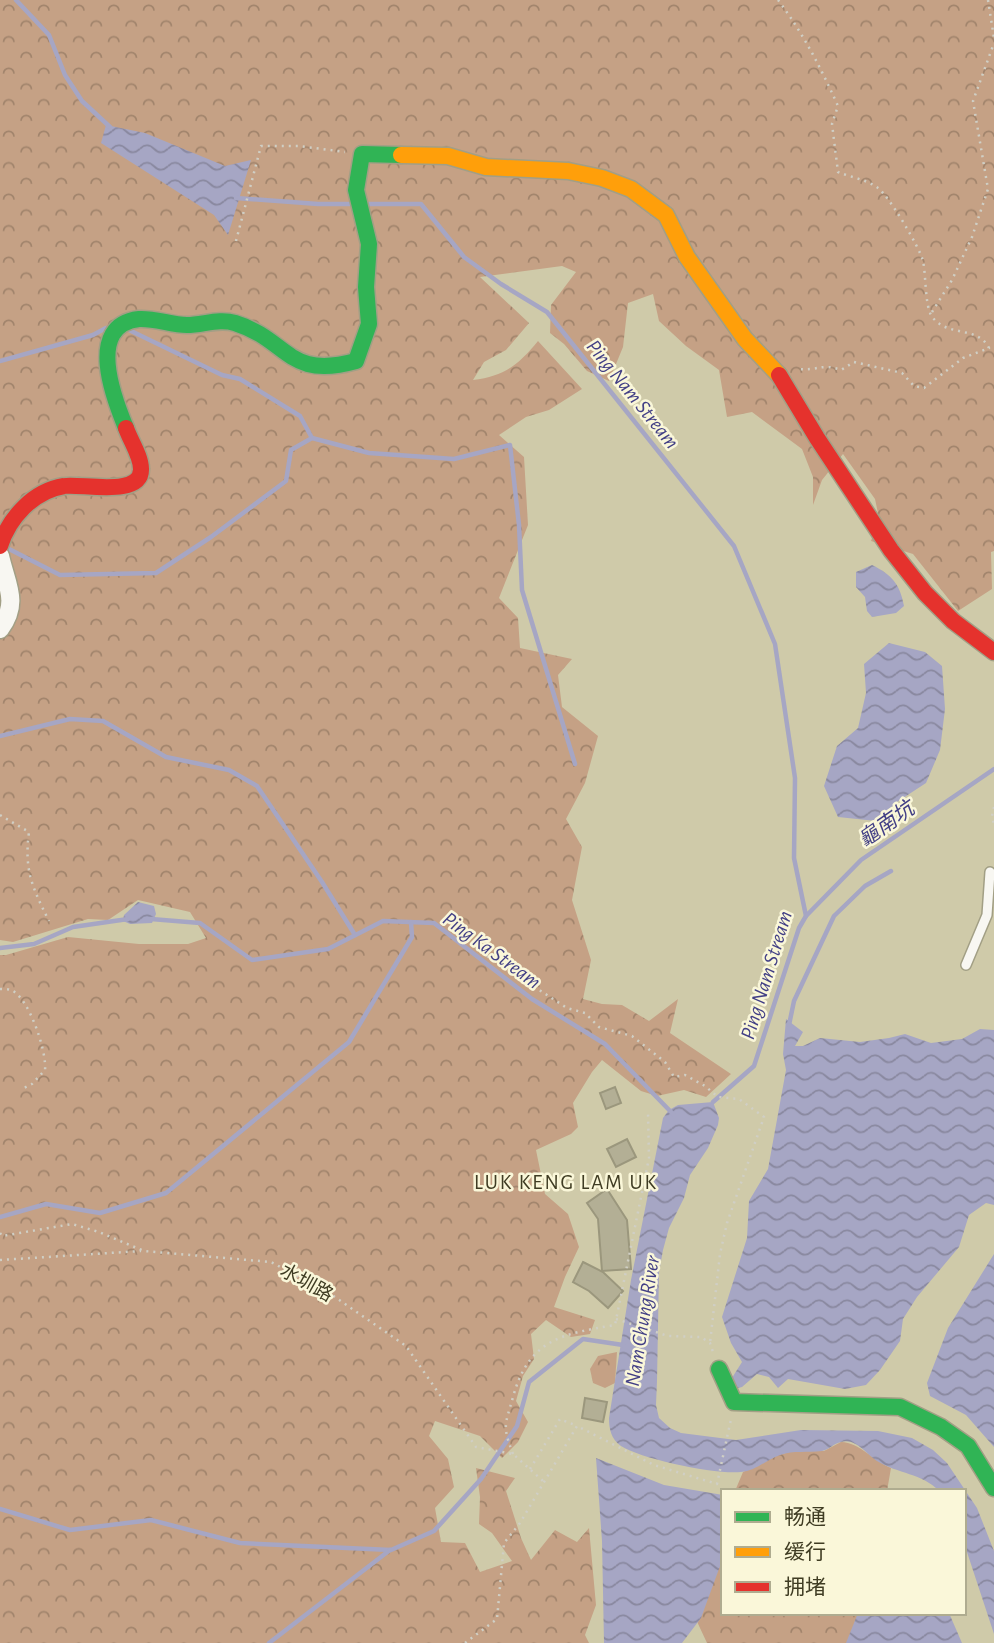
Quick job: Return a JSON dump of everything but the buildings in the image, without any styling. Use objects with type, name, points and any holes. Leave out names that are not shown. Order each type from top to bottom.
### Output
[{"type":"street","points":[[0,546],[12,522],[40,495],[66,486],[123,487],[138,480],[141,469],[114,393],[106,359],[113,337],[131,320],[148,318],[189,325],[228,322],[249,329],[306,364],[326,369],[339,368],[356,361],[369,324],[366,287],[369,244],[356,190],[362,154],[448,156],[486,167],[568,170],[602,177],[631,189],[666,215],[687,257],[745,339],[781,377],[817,438],[891,550],[953,621],[994,652]]},
{"type":"street","points":[[0,556],[11,594],[8,615],[0,629]]},
{"type":"street","points":[[719,1369],[734,1402],[900,1407],[942,1427],[968,1446],[994,1488]]},
{"type":"lane","points":[[966,965],[984,921],[990,872]]},
{"type":"lane","points":[[984,921],[994,929]]},
{"type":"path","points":[[778,0],[808,45],[838,106],[832,124],[838,172],[878,188],[897,211],[923,259],[930,314],[951,329],[974,334],[986,341],[989,348],[962,358],[924,388],[914,386],[902,373],[854,362],[841,370],[827,365],[809,370],[794,368],[781,377]]},
{"type":"path","points":[[930,314],[952,280],[972,237],[988,189],[973,101],[994,40],[989,0]]},
{"type":"path","points":[[236,241],[261,146],[299,146],[362,154]]},
{"type":"path","points":[[994,807],[994,824]]},
{"type":"path","points":[[0,815],[29,832],[26,855],[31,881],[49,921]]},
{"type":"path","points":[[487,956],[567,1008],[585,1013],[599,1027],[632,1036],[665,1062],[674,1077],[685,1075],[718,1097],[739,1099],[764,1117],[724,1233],[720,1254],[710,1343],[719,1369]]},
{"type":"path","points":[[0,989],[12,991],[24,1003],[44,1053],[44,1070],[32,1084],[24,1088]]},
{"type":"path","points":[[543,1481],[513,1454],[504,1429],[519,1375],[534,1352],[568,1333],[615,1325],[649,1158],[648,1113]]},
{"type":"path","name":"水圳路","points":[[0,1233],[2,1236],[72,1224],[144,1251],[271,1262],[332,1294],[406,1346],[476,1447],[513,1454]]},
{"type":"path","points":[[0,1260],[144,1251]]},
{"type":"path","points":[[616,1319],[668,1336],[701,1337],[710,1343]]},
{"type":"path","points":[[530,1469],[560,1419],[654,1465],[717,1484],[734,1402]]},
{"type":"path","points":[[465,1643],[497,1619],[504,1543],[520,1522],[576,1426]]},
{"type":"green space","points":[[0,0],[994,0],[992,589],[958,611],[913,554],[871,541],[879,518],[875,499],[843,454],[822,480],[813,505],[813,477],[802,449],[752,412],[727,417],[719,370],[686,346],[659,321],[653,294],[628,303],[623,347],[609,381],[587,371],[564,344],[550,333],[551,305],[576,272],[562,266],[480,277],[529,323],[506,350],[484,362],[473,380],[494,376],[510,368],[538,341],[582,389],[549,410],[526,417],[499,435],[524,457],[528,525],[499,598],[518,618],[520,648],[572,659],[558,675],[562,707],[598,736],[585,783],[566,819],[582,847],[572,900],[591,960],[583,999],[622,1005],[649,1021],[678,999],[670,1033],[731,1074],[706,1097],[684,1090],[657,1096],[641,1091],[602,1060],[573,1103],[578,1127],[571,1134],[536,1150],[545,1194],[568,1214],[579,1247],[554,1307],[595,1320],[590,1334],[571,1337],[546,1320],[531,1334],[534,1359],[523,1376],[516,1401],[528,1422],[518,1442],[502,1458],[480,1436],[435,1421],[429,1436],[448,1459],[454,1487],[435,1508],[441,1542],[465,1543],[480,1572],[512,1561],[492,1533],[479,1524],[480,1497],[476,1468],[515,1478],[506,1491],[531,1560],[555,1530],[577,1542],[589,1528],[596,1605],[585,1635],[589,1643],[0,1643],[0,955],[68,937],[139,944],[188,944],[206,938],[190,912],[138,900],[108,920],[88,919],[13,942],[0,940]]},
{"type":"green space","points":[[617,1352],[615,1383],[605,1388],[593,1383],[590,1369],[598,1356]]},
{"type":"green space","points":[[841,1442],[854,1445],[891,1468],[887,1489],[736,1489],[743,1472],[778,1455],[793,1451],[824,1451]]},
{"type":"green space","points":[[721,1527],[721,1615],[859,1615],[858,1643],[707,1643],[693,1613]]},
{"type":"water","points":[[106,125],[145,133],[225,166],[251,160],[228,235],[214,215],[101,143]]},
{"type":"water","points":[[872,565],[890,577],[900,592],[904,606],[896,613],[872,617],[867,611],[865,597],[856,587],[856,572]]},
{"type":"water","points":[[889,643],[925,652],[942,666],[945,709],[940,750],[926,783],[897,802],[876,821],[838,817],[824,786],[837,746],[858,728],[866,693],[864,664]]},
{"type":"water","points":[[138,902],[154,906],[156,914],[152,923],[130,924],[123,921],[124,915]]},
{"type":"water","points":[[786,1019],[803,1032],[795,1046],[803,1046],[820,1038],[860,1042],[905,1034],[931,1043],[962,1039],[980,1029],[994,1030],[994,1205],[986,1203],[969,1215],[959,1247],[917,1297],[903,1319],[900,1341],[880,1370],[866,1385],[845,1389],[788,1379],[778,1388],[769,1377],[757,1374],[742,1387],[735,1389],[730,1381],[742,1362],[731,1343],[722,1317],[747,1238],[749,1201],[768,1169],[786,1070],[783,1054]]},
{"type":"water","name":"Nam Chung River","points":[[713,1102],[719,1118],[708,1148],[690,1175],[684,1198],[669,1228],[663,1250],[659,1272],[656,1405],[659,1418],[681,1433],[736,1440],[801,1430],[878,1431],[912,1438],[933,1450],[947,1463],[964,1489],[937,1489],[917,1477],[877,1461],[856,1444],[846,1441],[822,1451],[785,1453],[751,1470],[730,1472],[661,1461],[621,1446],[613,1437],[609,1418],[631,1280],[663,1118],[669,1110],[678,1105]]},
{"type":"water","points":[[994,1254],[994,1447],[966,1415],[930,1396],[927,1383],[948,1328]]},
{"type":"water","points":[[596,1458],[664,1485],[721,1495],[721,1563],[701,1618],[682,1643],[604,1643],[602,1541]]},
{"type":"water","points":[[966,1492],[977,1508],[994,1551],[994,1634],[966,1549]]},
{"type":"water","points":[[857,1615],[950,1615],[962,1643],[846,1643]]},
{"type":"waterway","name":"Ping Nam Stream","points":[[16,0],[49,35],[65,75],[82,101],[110,127]]},
{"type":"waterway","name":"Ping Nam Stream","points":[[236,198],[353,204]]},
{"type":"waterway","name":"Ping Nam Stream","points":[[365,204],[421,204],[464,257],[547,312],[734,546],[775,644],[795,778],[794,858],[806,916],[799,928],[754,1066],[713,1102]]},
{"type":"waterway","points":[[0,361],[93,335],[106,328]]},
{"type":"waterway","points":[[129,330],[222,375],[240,379],[300,416],[312,438]]},
{"type":"waterway","points":[[7,548],[60,575],[156,573],[211,537],[286,481],[291,450],[312,438],[369,453],[454,459],[510,445],[519,525],[522,590],[575,764]]},
{"type":"waterway","points":[[0,736],[70,719],[103,721],[166,757],[229,770],[257,786],[355,935]]},
{"type":"waterway","name":"龜南坑","points":[[806,916],[861,860],[994,769]]},
{"type":"waterway","points":[[789,1025],[794,1001],[834,916],[865,886],[891,871]]},
{"type":"waterway","name":"Ping Ka Stream","points":[[0,948],[34,944],[73,927],[128,919]]},
{"type":"waterway","name":"Ping Ka Stream","points":[[151,919],[200,923],[252,960],[328,949],[383,921],[434,923],[532,999],[605,1044],[673,1114]]},
{"type":"waterway","points":[[0,1217],[46,1204],[100,1213],[166,1193],[349,1042],[412,937],[411,922]]},
{"type":"waterway","name":"Nam Chung River","points":[[0,1509],[70,1530],[151,1520],[240,1543],[391,1550],[434,1531],[481,1479],[517,1426],[529,1382],[583,1339],[623,1345]]},
{"type":"waterway","points":[[269,1643],[390,1550]]},
{"type":"traffic: fast","points":[[126,428],[115,400],[108,365],[108,348],[112,334],[122,324],[139,319],[187,325],[217,321],[235,323],[253,330],[302,362],[333,366],[356,361],[369,324],[366,287],[369,244],[356,190],[362,154],[401,155]]},
{"type":"traffic: fast","points":[[719,1369],[734,1402],[900,1407],[941,1427],[968,1446],[994,1488]]},
{"type":"traffic: slow","points":[[401,155],[448,156],[486,167],[568,171],[602,178],[631,189],[666,215],[687,257],[745,339],[779,375]]},
{"type":"traffic: jam","points":[[779,375],[891,550],[925,593],[953,621],[994,652]]},
{"type":"traffic: jam","points":[[0,546],[16,516],[42,494],[64,486],[121,486],[139,478],[139,459],[126,428]]},
{"type":"district","name":"LUK KENG LAM UK","points":[[566,1182]]}]
